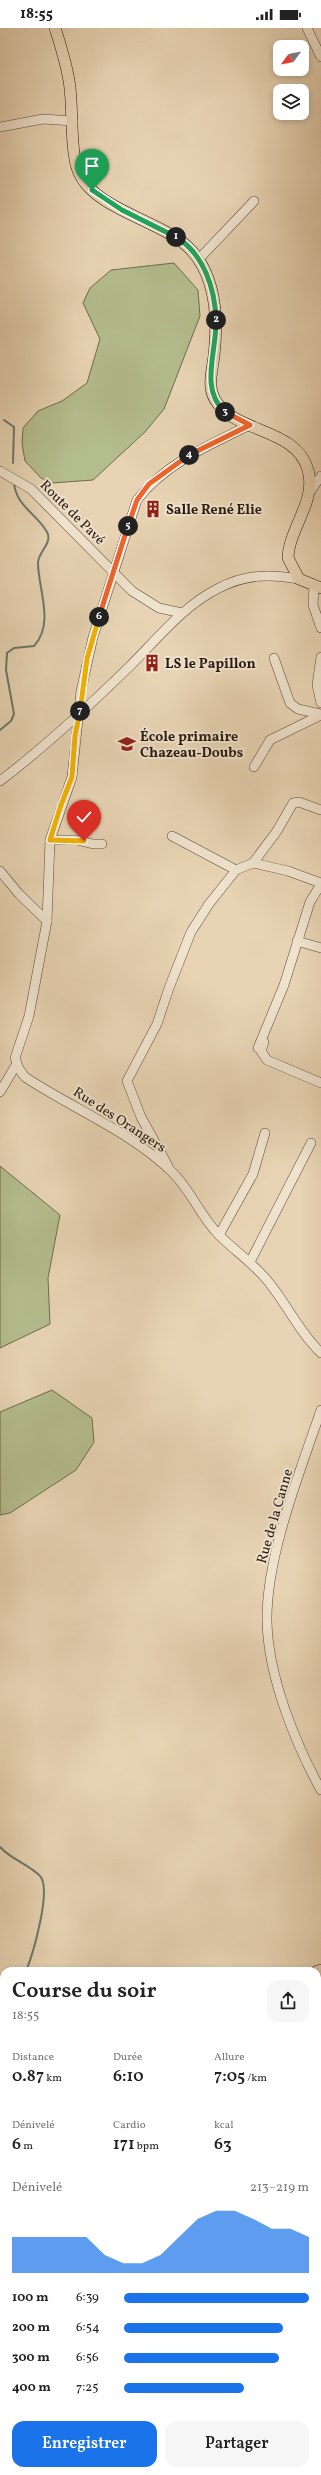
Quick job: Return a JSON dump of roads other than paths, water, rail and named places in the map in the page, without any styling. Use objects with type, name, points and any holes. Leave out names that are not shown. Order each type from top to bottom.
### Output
[{"type":"main road","points":[[55,28],[70,86],[77,167],[79,174],[87,185],[122,210],[180,240],[198,260],[207,275],[215,306],[216,333],[210,380],[211,392],[217,403],[226,412],[288,444],[298,453],[308,469],[309,493],[288,554],[291,567],[299,579],[317,587]]},
{"type":"street","points":[[307,28],[321,57]]},
{"type":"street","points":[[0,127],[44,118],[73,121]]},
{"type":"street","points":[[198,260],[254,201]]},
{"type":"street","points":[[0,1092],[16,1065],[15,1058],[29,1016],[47,921],[50,840],[58,813],[69,788],[87,659],[96,623],[114,573],[137,500],[149,484],[188,456],[250,425]]},
{"type":"street","name":"Route de Pavé","points":[[0,471],[31,488],[114,573],[146,602],[159,608],[182,613]]},
{"type":"street","points":[[309,493],[321,476]]},
{"type":"street","points":[[0,781],[80,713],[182,613],[218,588],[251,576],[274,575],[299,579]]},
{"type":"street","points":[[317,587],[313,604],[321,628]]},
{"type":"street","points":[[321,657],[317,685],[321,703]]},
{"type":"street","points":[[274,658],[290,703],[298,709],[321,714]]},
{"type":"street","points":[[254,767],[270,740],[321,714]]},
{"type":"street","points":[[171,1170],[141,1118],[128,1086],[127,1078],[157,1024],[169,988],[191,932],[209,904],[236,870],[253,863],[277,831],[293,804],[299,802],[321,810]]},
{"type":"street","points":[[172,836],[236,870]]},
{"type":"street","points":[[50,840],[77,840],[93,844],[102,844]]},
{"type":"street","points":[[253,863],[288,871],[321,883],[310,902],[284,985],[258,1048]]},
{"type":"street","points":[[0,871],[19,894],[47,921]]},
{"type":"street","points":[[297,941],[321,948]]},
{"type":"street","points":[[273,1020],[261,1051],[265,1058],[321,1083]]},
{"type":"street","name":"Rue des Orangers","points":[[16,1065],[25,1077],[145,1149],[171,1170],[185,1185],[206,1220],[219,1235],[250,1262],[271,1284],[321,1353]]},
{"type":"street","points":[[219,1235],[253,1174],[265,1133]]},
{"type":"street","points":[[250,1262],[311,1143]]},
{"type":"street","name":"Rue de la Canne","points":[[321,1410],[273,1562],[267,1621],[275,1677],[297,1737],[321,1790]]},
{"type":"waterway","points":[[4,420],[14,427],[13,463]]},
{"type":"waterway","points":[[0,730],[11,721],[14,714],[6,670],[7,653],[14,648],[34,646],[40,637],[44,616],[38,563],[40,555],[47,544],[48,536],[43,526],[19,498],[14,483]]},
{"type":"waterway","points":[[0,1847],[40,1876],[43,1883],[43,1907],[37,1937],[27,1967]]},
{"type":"place","name":"Salle René Elie","points":[[153,509]]},
{"type":"place","name":"LS le Papillon","points":[[152,663]]},
{"type":"place","name":"École primaire Chazeau-Doubs","points":[[127,744]]}]
